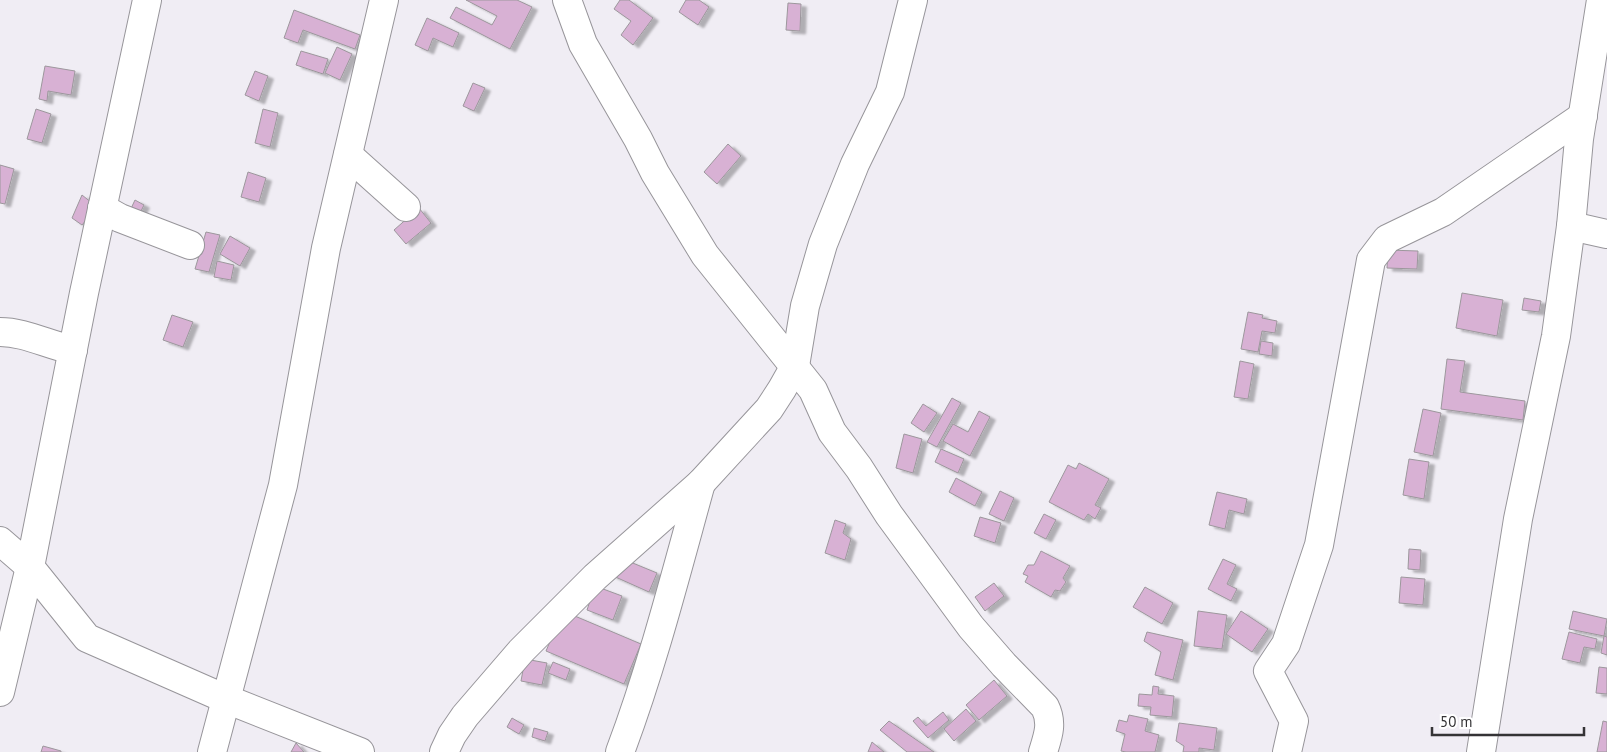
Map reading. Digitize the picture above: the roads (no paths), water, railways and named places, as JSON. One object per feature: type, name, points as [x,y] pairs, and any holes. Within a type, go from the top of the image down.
[{"type":"street","points":[[0,692],[30,566],[72,350],[147,0]]},
{"type":"street","points":[[212,752],[283,485],[326,248],[384,0]]},
{"type":"street","points":[[567,0],[583,44],[638,139],[655,173],[704,255],[813,390],[832,432],[971,627],[1004,665],[1045,707],[1050,726],[1049,747]]},
{"type":"street","points":[[444,752],[452,734],[464,716],[521,651],[595,577],[701,483],[769,409],[795,366],[805,306],[823,244],[855,164],[890,92],[913,0]]},
{"type":"street","points":[[1481,752],[1518,519],[1556,336],[1583,116],[1601,0]]},
{"type":"street","points":[[1287,752],[1294,722],[1268,671],[1286,644],[1319,545],[1371,260],[1387,239],[1443,212],[1583,116]]},
{"type":"street","points":[[348,155],[406,207]]},
{"type":"street","points":[[102,208],[120,218],[190,245]]},
{"type":"street","points":[[1571,226],[1607,234]]},
{"type":"street","points":[[0,332],[10,332],[72,350]]},
{"type":"street","points":[[620,752],[631,723],[660,628],[701,483]]},
{"type":"street","points":[[0,541],[30,566],[87,638],[226,699],[360,752]]}]
